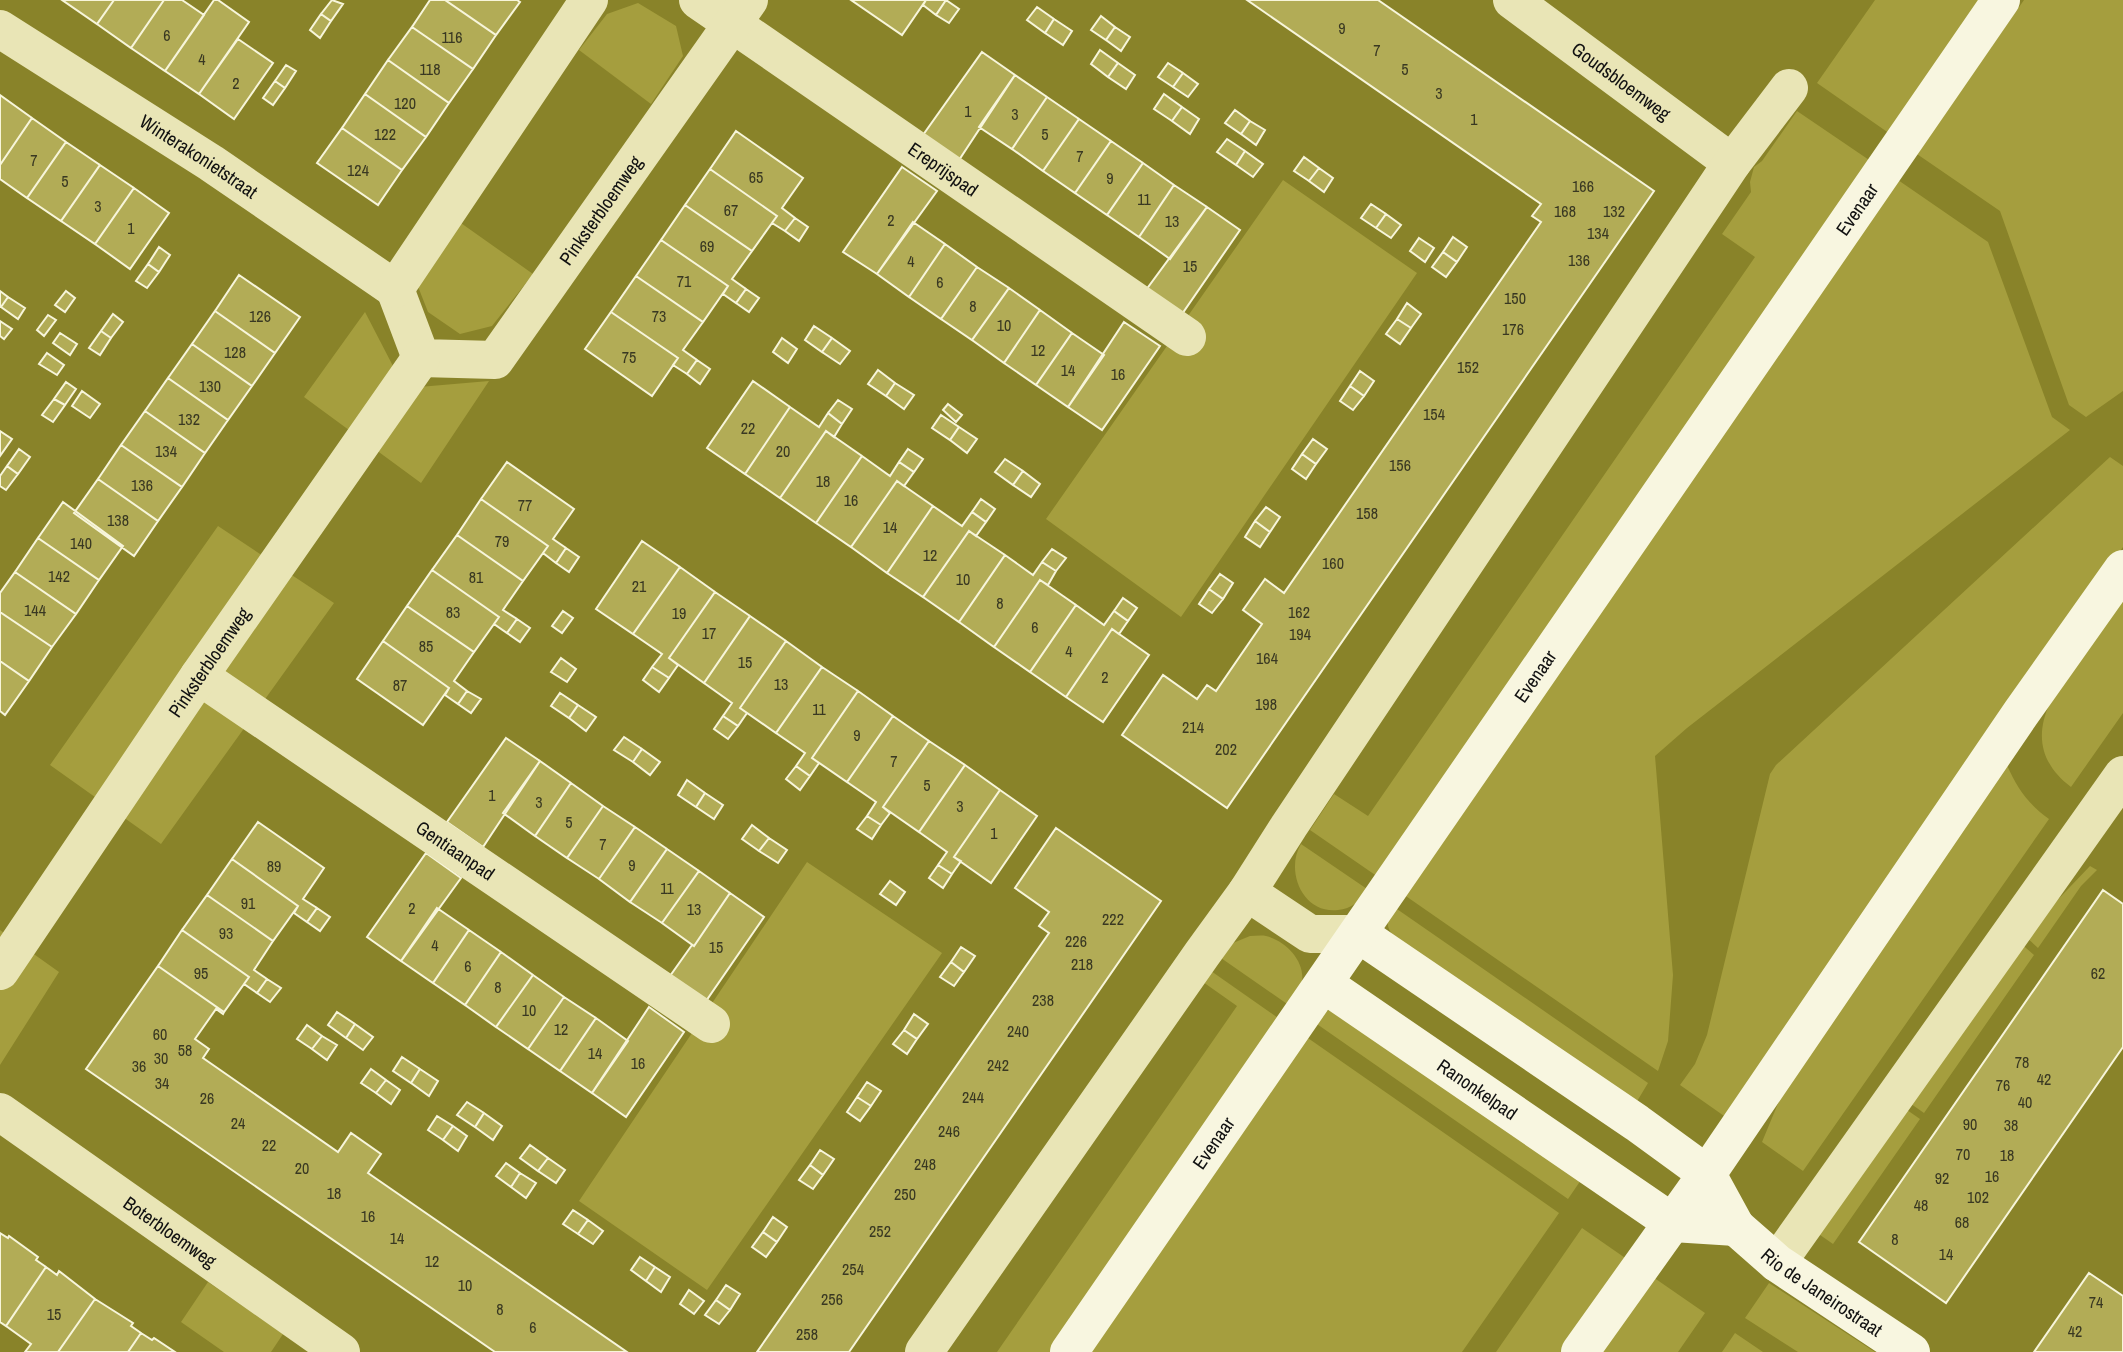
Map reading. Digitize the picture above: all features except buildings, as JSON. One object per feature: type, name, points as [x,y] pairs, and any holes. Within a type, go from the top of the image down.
[{"type":"main road","name":"Evenaar","points":[[1069,1352],[2001,0]]},
{"type":"main road","points":[[1580,1352],[1707,1174],[2013,724],[2123,569]]},
{"type":"main road","points":[[1359,934],[1637,1123],[1707,1174]]},
{"type":"main road","name":"Ranonkelpad","points":[[1324,984],[1673,1223]]},
{"type":"main road","name":"Rio de Janeirostraat","points":[[1707,1174],[1736,1227],[1777,1263],[1912,1352]]},
{"type":"main road","points":[[1673,1223],[1736,1227]]},
{"type":"street","points":[[421,358],[395,289],[589,0]]},
{"type":"street","name":"Ereprijspad","points":[[698,0],[740,13],[1187,337]]},
{"type":"street","name":"Goudsbloemweg","points":[[1512,0],[1732,163]]},
{"type":"street","name":"Pinksterbloemweg","points":[[0,971],[199,676],[421,358],[495,360],[740,13]]},
{"type":"street","name":"Winterakonietstraat","points":[[0,29],[211,163],[395,289]]},
{"type":"street","points":[[924,1352],[1247,892],[1732,163],[1790,88]]},
{"type":"street","name":"Gentiaanpad","points":[[199,676],[711,1024]]},
{"type":"street","points":[[1777,1263],[2123,775]]},
{"type":"street","points":[[1247,892],[1310,934],[1359,934]]},
{"type":"street","points":[[1310,934],[1324,984]]},
{"type":"street","name":"Boterbloemweg","points":[[0,1112],[337,1351]]},
{"type":"shaded area","points":[[1875,0],[1985,0],[1893,136],[1817,83]]},
{"type":"shaded area","points":[[2024,0],[2123,0],[2123,391],[2086,417],[2069,405],[2000,211],[1914,152],[1948,109]]},
{"type":"shaded area","points":[[638,3],[676,26],[683,56],[651,104],[579,50],[607,14]]},
{"type":"shaded area","points":[[1797,111],[1875,164],[1381,879],[1310,830],[1334,794],[1368,816],[1755,257],[1722,234],[1751,192],[1750,182],[1754,167],[1762,161]]},
{"type":"shaded area","points":[[1283,180],[1417,273],[1181,617],[1046,519]]},
{"type":"shaded area","points":[[1898,180],[1988,242],[2052,417],[2070,430],[1687,728],[1655,756],[1673,975],[1668,1041],[1658,1071],[1400,892]]},
{"type":"shaded area","points":[[458,221],[533,274],[492,326],[460,334],[428,312],[417,284]]},
{"type":"shaded area","points":[[365,312],[394,368],[419,387],[489,381],[421,483],[304,397]]},
{"type":"shaded area","points":[[2110,457],[2123,466],[2123,547],[1727,1118],[1680,1085],[1695,1064],[1707,1035],[1770,774],[1776,765]]},
{"type":"shaded area","points":[[218,526],[334,603],[161,844],[50,765]]},
{"type":"shaded area","points":[[2123,598],[2123,713],[2071,787],[2047,760],[2042,739],[2045,715],[2050,703]]},
{"type":"shaded area","points":[[2007,765],[2024,795],[2049,819],[1803,1171],[1762,1142],[1787,1082]]},
{"type":"shaded area","points":[[1301,844],[1370,891],[1356,904],[1347,908],[1325,909],[1315,905],[1306,898],[1296,877],[1295,866]]},
{"type":"shaded area","points":[[807,862],[942,953],[707,1290],[579,1201]]},
{"type":"shaded area","points":[[2090,866],[2097,870],[2081,886],[2038,948],[2024,935]]},
{"type":"shaded area","points":[[1394,907],[1648,1083],[1636,1103],[1393,935],[1388,921]]},
{"type":"shaded area","points":[[0,930],[59,972],[0,1065]]},
{"type":"shaded area","points":[[1250,936],[1274,939],[1288,948],[1299,962],[1301,986],[1290,1006],[1221,958],[1233,943]]},
{"type":"shaded area","points":[[2018,941],[2034,955],[1924,1113],[1901,1097]]},
{"type":"shaded area","points":[[1211,971],[1281,1020],[1052,1352],[997,1352],[1237,1006],[1203,982]]},
{"type":"shaded area","points":[[1329,1010],[1581,1180],[1568,1199],[1314,1022],[1322,1012]]},
{"type":"shaded area","points":[[1305,1036],[1559,1213],[1462,1352],[1085,1352]]},
{"type":"shaded area","points":[[1897,1103],[1920,1119],[1833,1244],[1810,1228]]},
{"type":"shaded area","points":[[1582,1228],[1631,1262],[1565,1352],[1496,1352]]},
{"type":"shaded area","points":[[1650,1275],[1705,1313],[1678,1352],[1599,1352]]},
{"type":"shaded area","points":[[208,1282],[283,1334],[271,1352],[224,1352],[181,1322]]},
{"type":"shaded area","points":[[1769,1283],[1875,1352],[1798,1352],[1745,1318]]},
{"type":"shaded area","points":[[1735,1333],[1763,1352],[1722,1352]]}]
